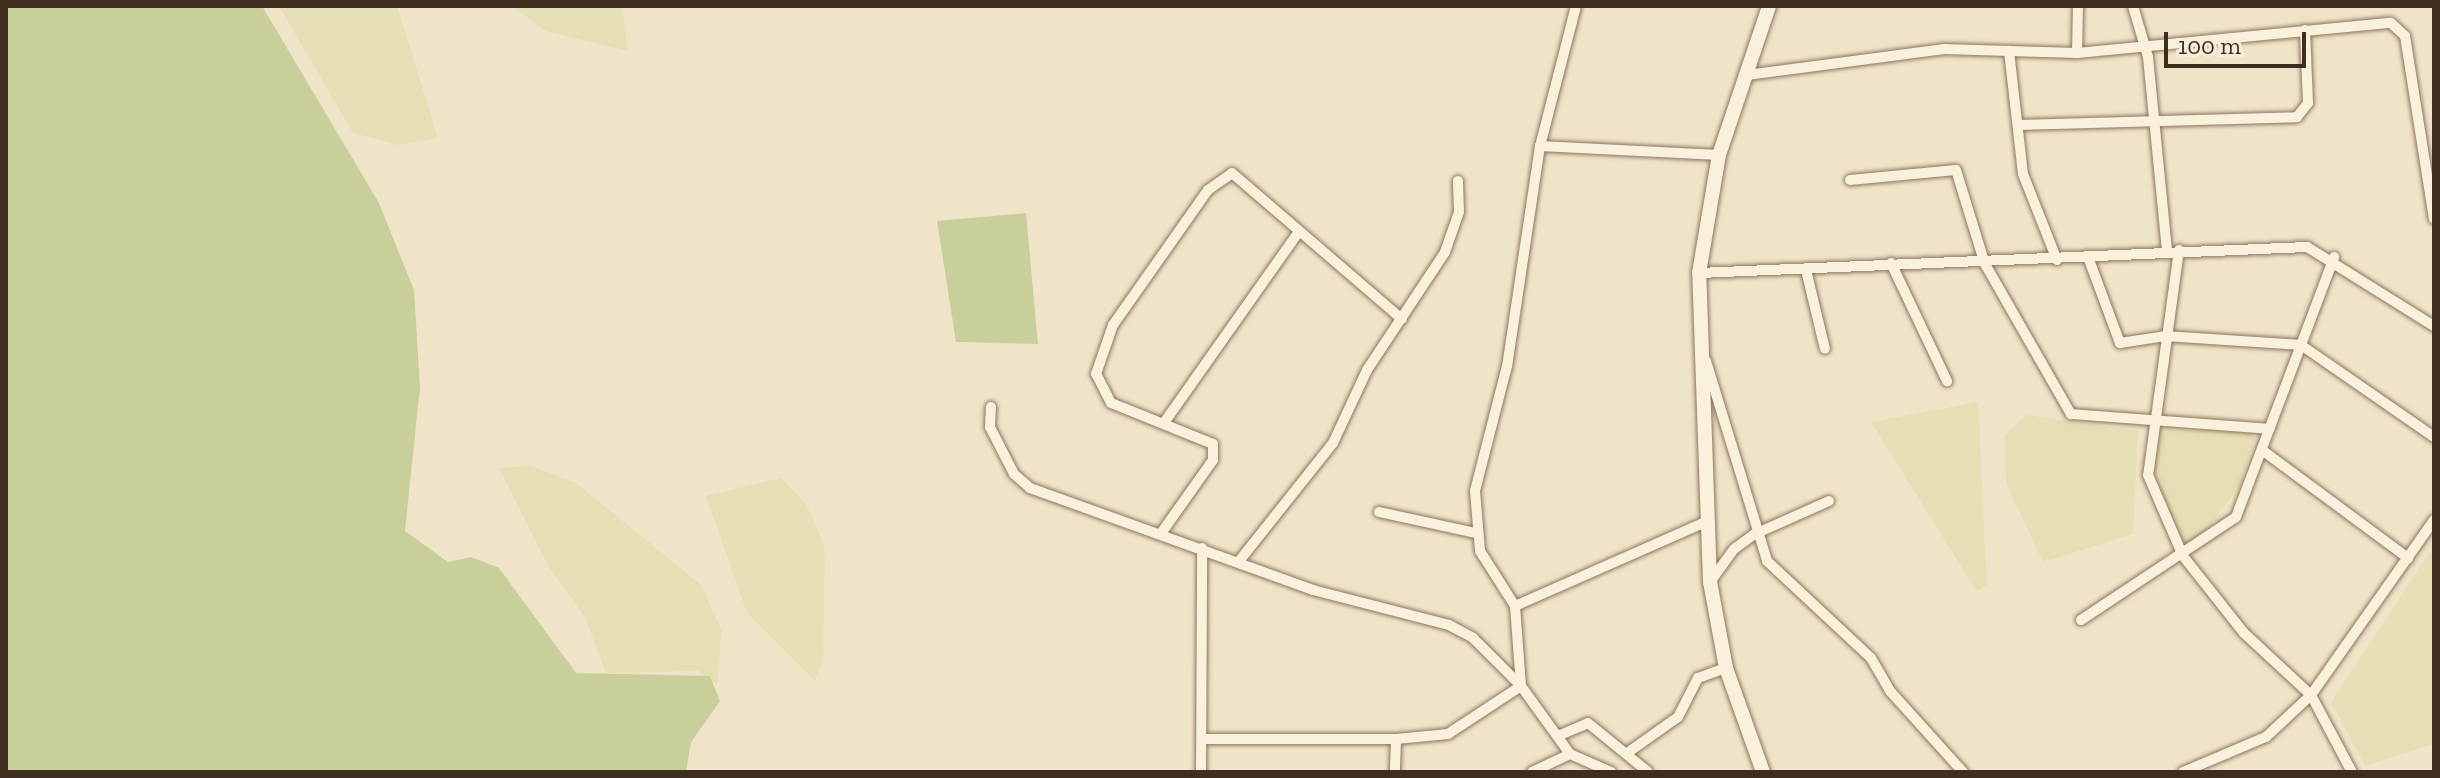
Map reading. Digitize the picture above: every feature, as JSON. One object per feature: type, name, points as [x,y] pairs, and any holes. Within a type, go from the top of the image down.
[{"type":"street","points":[[1521,686],[1515,606],[1492,578],[1475,533],[1475,491],[1507,366],[1540,146],[1576,6]]},
{"type":"street","points":[[1763,772],[1726,668],[1710,582],[1703,523],[1699,273],[1719,155],[1769,6]]},
{"type":"street","points":[[2077,53],[2078,6]]},
{"type":"street","points":[[2133,6],[2145,47],[2167,250]]},
{"type":"street","points":[[1747,75],[1944,49],[2077,53],[2384,21],[2402,31],[2434,219]]},
{"type":"street","points":[[2018,125],[2302,115],[2308,103],[2305,30]]},
{"type":"street","points":[[2009,51],[2023,174],[2057,260]]},
{"type":"street","points":[[1540,146],[1719,155]]},
{"type":"street","points":[[1850,180],[1956,170],[1985,264],[2064,409],[2080,416],[2269,429]]},
{"type":"street","points":[[1162,532],[1215,452],[1208,438],[1107,399],[1097,365],[1113,325],[1208,190],[1232,173],[1298,233],[1402,319]]},
{"type":"street","points":[[1240,560],[1333,443],[1358,385],[1445,252],[1459,212],[1458,181]]},
{"type":"street","points":[[1166,420],[1298,233]]},
{"type":"street","points":[[1699,273],[1806,270],[1891,263],[1985,264],[2167,250],[2307,247],[2334,257],[2434,326]]},
{"type":"street","points":[[2179,250],[2148,475],[2183,556],[2244,633],[2311,695],[2352,772]]},
{"type":"street","points":[[2088,257],[2120,343],[2166,336],[2301,345],[2434,437]]},
{"type":"street","points":[[2081,620],[2183,556],[2236,517],[2334,257]]},
{"type":"street","points":[[1891,263],[1947,381]]},
{"type":"street","points":[[1806,270],[1825,349]]},
{"type":"street","points":[[1700,344],[1744,471],[1755,534],[1767,561],[1871,658],[1891,692],[1963,772]]},
{"type":"street","points":[[991,407],[990,427],[1025,485],[1240,560],[1313,590],[1463,631],[1521,686],[1560,735],[1570,754],[1611,772]]},
{"type":"street","points":[[2262,450],[2408,558]]},
{"type":"street","points":[[1710,582],[1755,534],[1829,501]]},
{"type":"street","points":[[1379,512],[1475,533]]},
{"type":"street","points":[[2183,772],[2266,737],[2311,695],[2434,520]]},
{"type":"street","points":[[1515,606],[1703,523]]},
{"type":"street","points":[[1201,772],[1202,548]]},
{"type":"street","points":[[1630,751],[1678,717],[1698,678],[1726,668]]},
{"type":"street","points":[[1202,739],[1442,737],[1521,686]]},
{"type":"street","points":[[1560,735],[1588,723],[1630,751],[1648,772]]},
{"type":"street","points":[[1395,772],[1396,739]]},
{"type":"street","points":[[1539,771],[1570,754]]},
{"type":"shaded area","points":[[279,6],[397,6],[438,138],[399,145],[353,133]]},
{"type":"shaded area","points":[[622,6],[628,51],[546,31],[513,7]]},
{"type":"shaded area","points":[[1978,402],[1987,584],[1977,592],[1871,422]]},
{"type":"shaded area","points":[[2026,415],[2138,431],[2133,534],[2043,562],[2006,483],[2005,435]]},
{"type":"shaded area","points":[[2159,430],[2248,431],[2255,438],[2240,485],[2205,533],[2185,547],[2152,468]]},
{"type":"shaded area","points":[[531,466],[576,483],[701,585],[722,631],[717,685],[699,671],[606,673],[585,617],[548,566],[499,468]]},
{"type":"shaded area","points":[[781,478],[806,504],[825,547],[823,661],[815,681],[747,613],[706,496]]},
{"type":"shaded area","points":[[2434,546],[2434,744],[2365,766],[2331,702]]},
{"type":"green space","points":[[6,6],[262,6],[379,203],[414,290],[420,387],[405,531],[448,562],[471,557],[499,568],[576,673],[710,676],[720,701],[691,742],[686,772],[6,772]]},
{"type":"green space","points":[[1026,213],[1038,344],[956,342],[937,221]]}]
